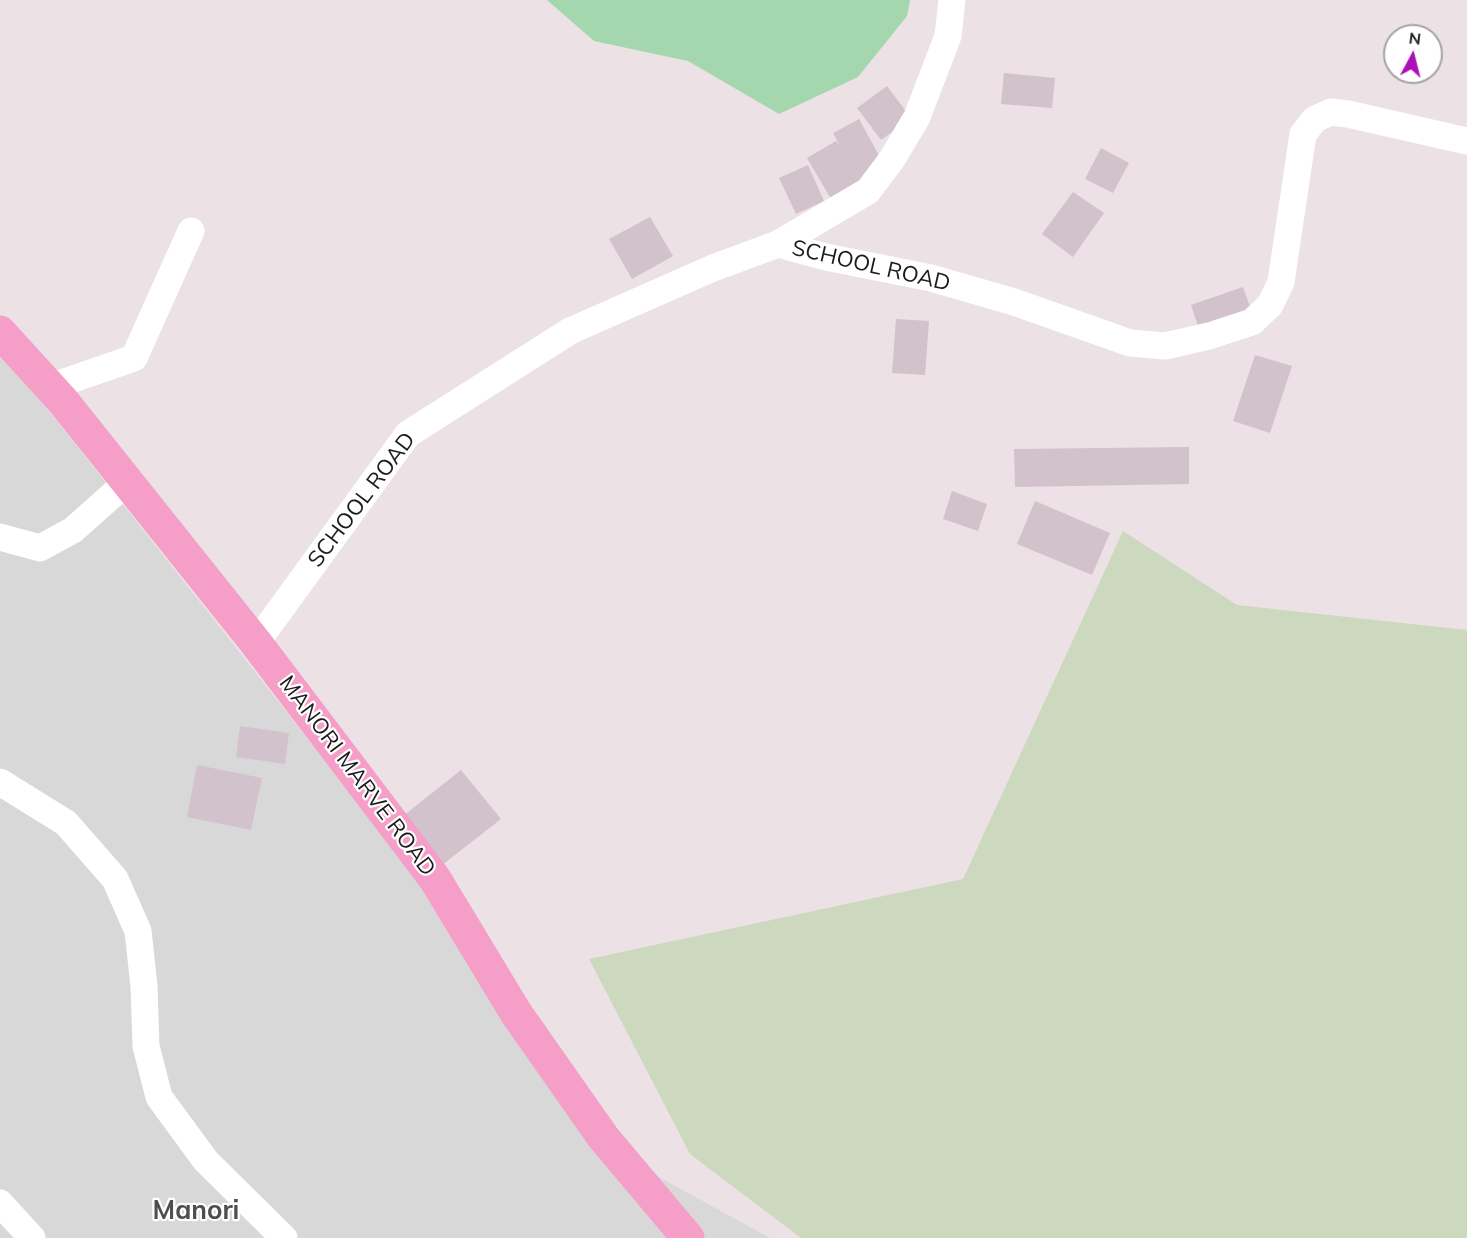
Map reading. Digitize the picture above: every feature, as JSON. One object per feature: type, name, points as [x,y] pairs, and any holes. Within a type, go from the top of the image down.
[{"type":"main road","name":"MANORI MARVE ROAD","points":[[0,332],[50,387],[256,643],[435,879],[516,1013],[603,1137],[688,1238]]},
{"type":"street","points":[[778,243],[868,191],[892,159],[916,117],[948,36],[952,0]]},
{"type":"street","name":"SCHOOL ROAD","points":[[256,643],[408,434],[570,331],[713,268],[778,243],[826,258],[952,284],[1014,302],[1130,343],[1165,345],[1209,336],[1252,322],[1270,305],[1281,282],[1303,134],[1315,119],[1331,112],[1348,114],[1467,141]]},
{"type":"street","points":[[50,387],[134,358],[191,231]]},
{"type":"street","points":[[0,537],[39,548],[73,530],[127,482]]},
{"type":"street","points":[[0,782],[66,823],[115,879],[138,931],[144,986],[146,1046],[159,1096],[206,1161],[285,1238]]},
{"type":"street","points":[[0,1203],[32,1238]]},
{"type":"shaded area","points":[[547,0],[910,0],[907,16],[858,77],[779,114],[688,61],[594,41]]},
{"type":"shaded area","points":[[0,317],[6,356],[648,1171],[770,1238],[0,1238]]},
{"type":"shaded area","points":[[1123,531],[1237,605],[1467,630],[1467,1238],[801,1238],[690,1154],[589,959],[963,879]]},
{"type":"building","points":[[1004,73],[1055,78],[1052,108],[1001,104]]},
{"type":"building","points":[[887,86],[911,118],[881,140],[857,108]]},
{"type":"building","points":[[859,119],[886,168],[831,199],[807,158],[836,141],[840,146],[833,133]]},
{"type":"building","points":[[1101,148],[1129,163],[1113,193],[1085,179]]},
{"type":"building","points":[[808,165],[824,201],[796,214],[779,178]]},
{"type":"building","points":[[1073,192],[1104,213],[1073,257],[1042,234]]},
{"type":"building","points":[[650,217],[673,256],[632,279],[609,239]]},
{"type":"building","points":[[1243,287],[1253,315],[1200,332],[1191,305]]},
{"type":"building","points":[[896,319],[929,321],[925,375],[892,373]]},
{"type":"building","points":[[1255,355],[1292,366],[1270,433],[1233,421]]},
{"type":"building","points":[[1189,447],[1189,484],[1015,487],[1014,449]]},
{"type":"building","points":[[952,491],[987,504],[978,531],[943,519]]},
{"type":"building","points":[[1035,501],[1110,533],[1092,575],[1017,544]]},
{"type":"building","points":[[240,726],[289,733],[285,764],[236,757]]},
{"type":"building","points":[[197,765],[262,778],[251,830],[187,817]]},
{"type":"building","points":[[461,770],[501,819],[437,869],[398,820]]},
{"type":"district","name":"Manori","points":[[196,1211]]}]
